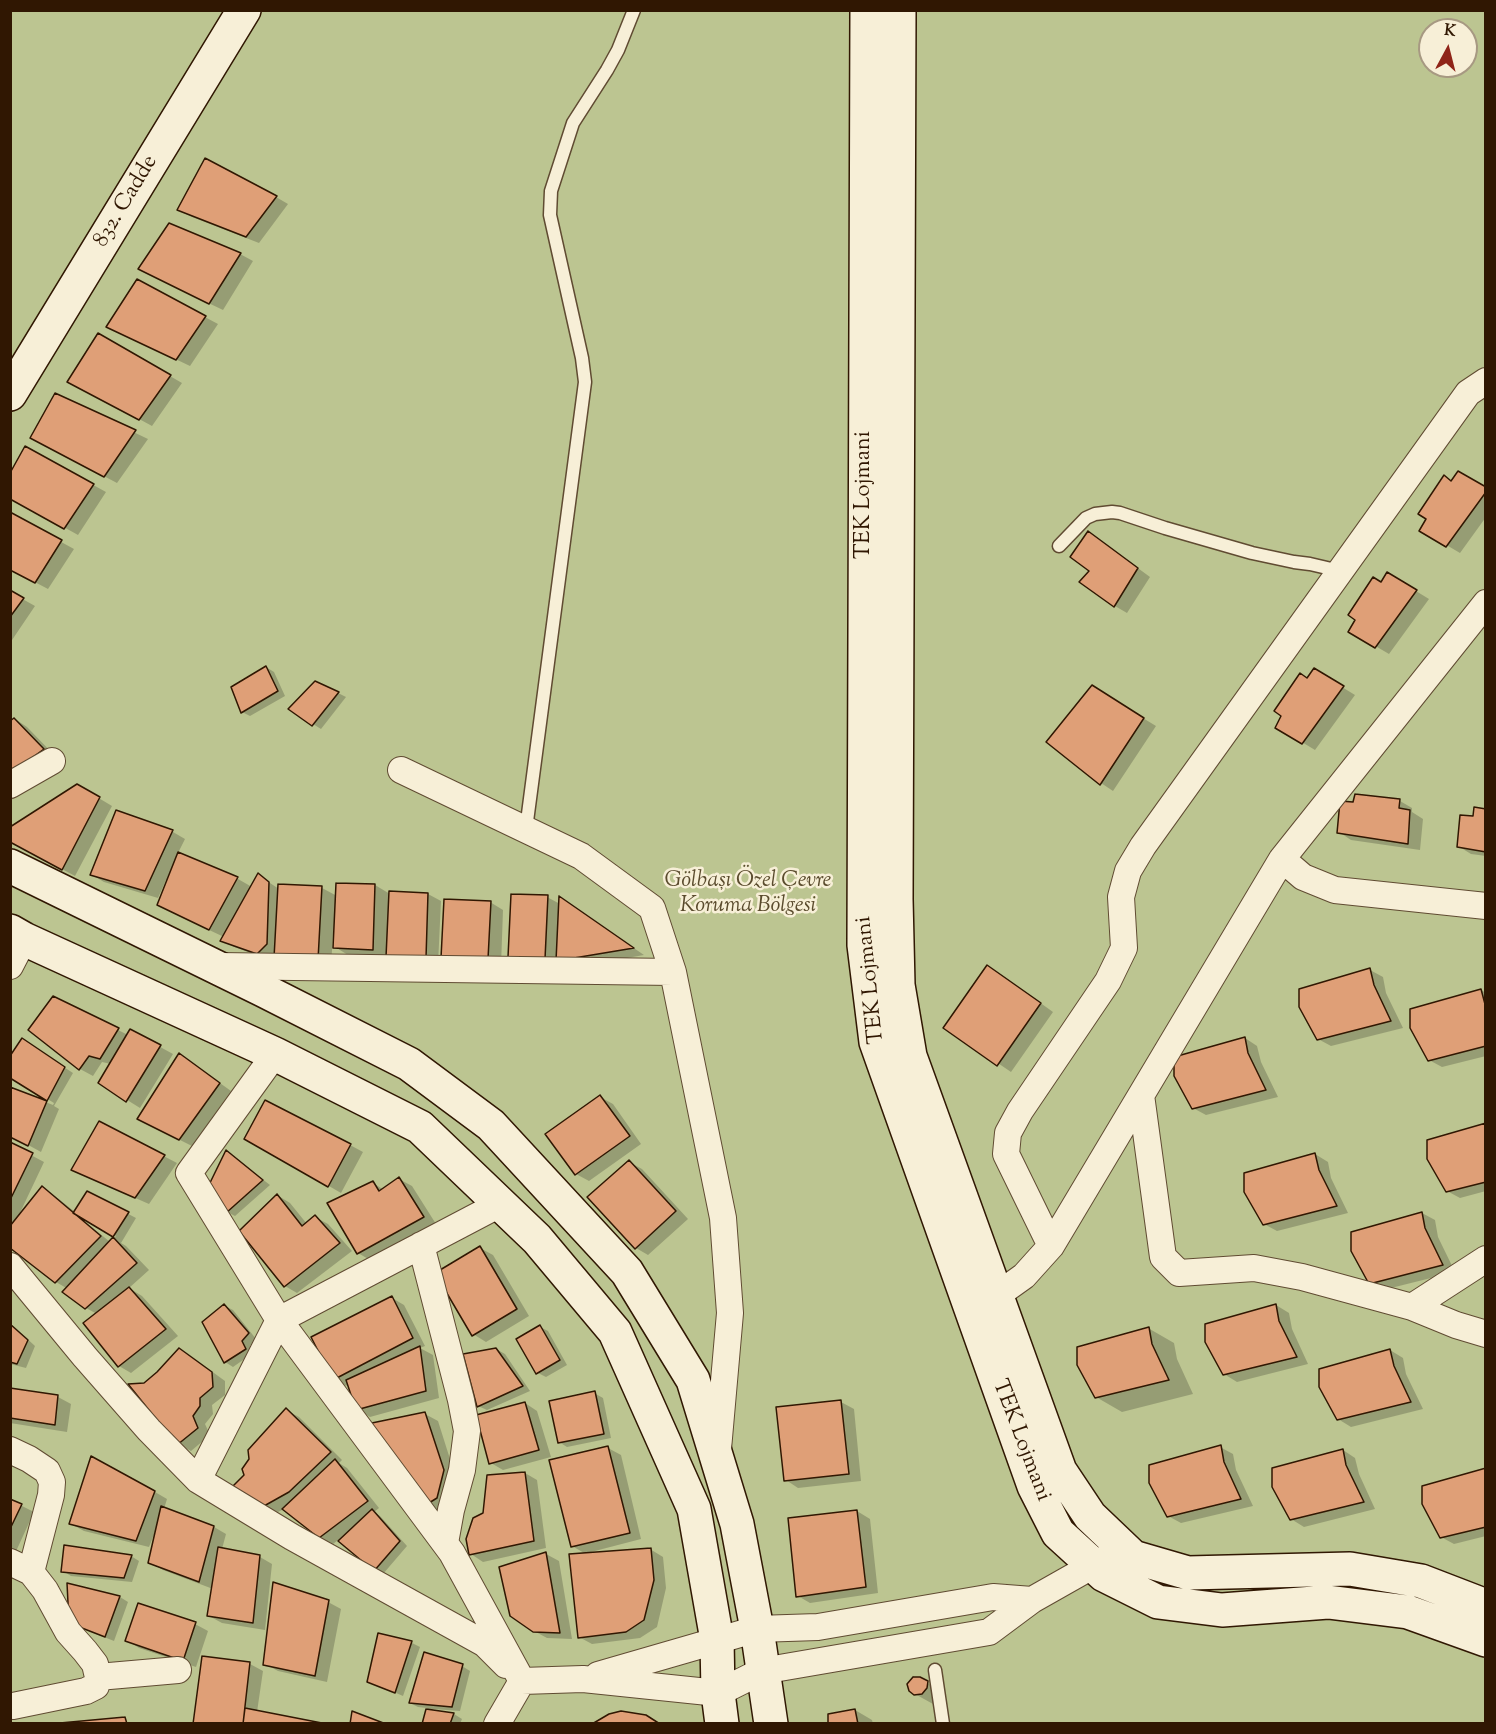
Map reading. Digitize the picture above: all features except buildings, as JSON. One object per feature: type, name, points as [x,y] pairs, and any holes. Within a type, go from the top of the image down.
[{"type":"street","name":"832. Cadde","points":[[10,394],[244,10]]},
{"type":"street","name":"TEK Lojmani","points":[[867,10],[864,945],[876,1042],[984,1304],[1060,1471],[1090,1516],[1123,1548],[1133,1557],[1188,1573],[1350,1569],[1421,1581],[1485,1606]]},
{"type":"street","name":"TEK Lojmani","points":[[899,10],[896,851],[898,985],[910,1056],[984,1304],[1034,1486],[1058,1533],[1104,1575],[1158,1602],[1222,1610],[1328,1602],[1408,1612],[1485,1640]]},
{"type":"street","points":[[1051,1246],[1006,1154],[1008,1133],[1020,1111],[1108,981],[1124,948],[1121,897],[1128,871],[1143,846],[1468,393],[1485,381]]},
{"type":"street","points":[[984,1304],[1024,1275],[1051,1246],[1282,860],[1485,603]]},
{"type":"street","points":[[10,785],[52,761]]},
{"type":"street","points":[[401,770],[581,856],[652,909],[673,972],[723,1218],[730,1313],[717,1458]]},
{"type":"street","points":[[1282,860],[1304,877],[1335,890],[1485,906]]},
{"type":"street","points":[[10,866],[409,1064],[491,1125],[627,1272],[693,1380],[737,1524],[757,1629],[771,1724]]},
{"type":"street","points":[[15,945],[275,1054],[420,1127],[537,1239],[615,1332],[694,1509],[717,1640],[720,1708]]},
{"type":"street","points":[[214,966],[673,972]]},
{"type":"street","points":[[275,1054],[189,1173],[279,1320],[452,1553],[522,1682]]},
{"type":"street","points":[[1141,1095],[1163,1257],[1179,1273],[1254,1268],[1302,1277],[1412,1307],[1485,1334]]},
{"type":"street","points":[[198,1480],[279,1320],[500,1204]]},
{"type":"street","points":[[421,1245],[467,1431],[462,1470],[445,1543]]},
{"type":"street","points":[[1412,1307],[1485,1259]]},
{"type":"street","points":[[10,1266],[148,1430],[198,1480],[292,1537],[485,1644],[522,1682],[583,1679],[757,1629],[818,1627],[993,1597],[1032,1600]]},
{"type":"street","points":[[10,1450],[47,1471],[52,1482],[51,1495],[21,1567],[45,1590],[68,1632],[95,1665],[98,1677],[96,1686],[86,1691],[13,1711]]},
{"type":"street","points":[[720,1708],[762,1671],[988,1632],[1032,1600],[1123,1548]]},
{"type":"street","points":[[98,1677],[178,1670]]},
{"type":"street","points":[[583,1679],[720,1708]]},
{"type":"street","points":[[497,1724],[522,1682]]},
{"type":"lane","points":[[526,829],[585,382],[582,358],[550,215],[551,191],[573,123],[618,50],[634,10]]},
{"type":"lane","points":[[1059,546],[1086,518],[1112,512],[1252,553],[1340,571]]},
{"type":"lane","points":[[934,1670],[943,1724]]},
{"type":"green space","name":"Gölbaşı Özel Çevre Koruma Bölgesi","points":[[11,11],[1485,11],[1485,1723],[11,1724]]}]
